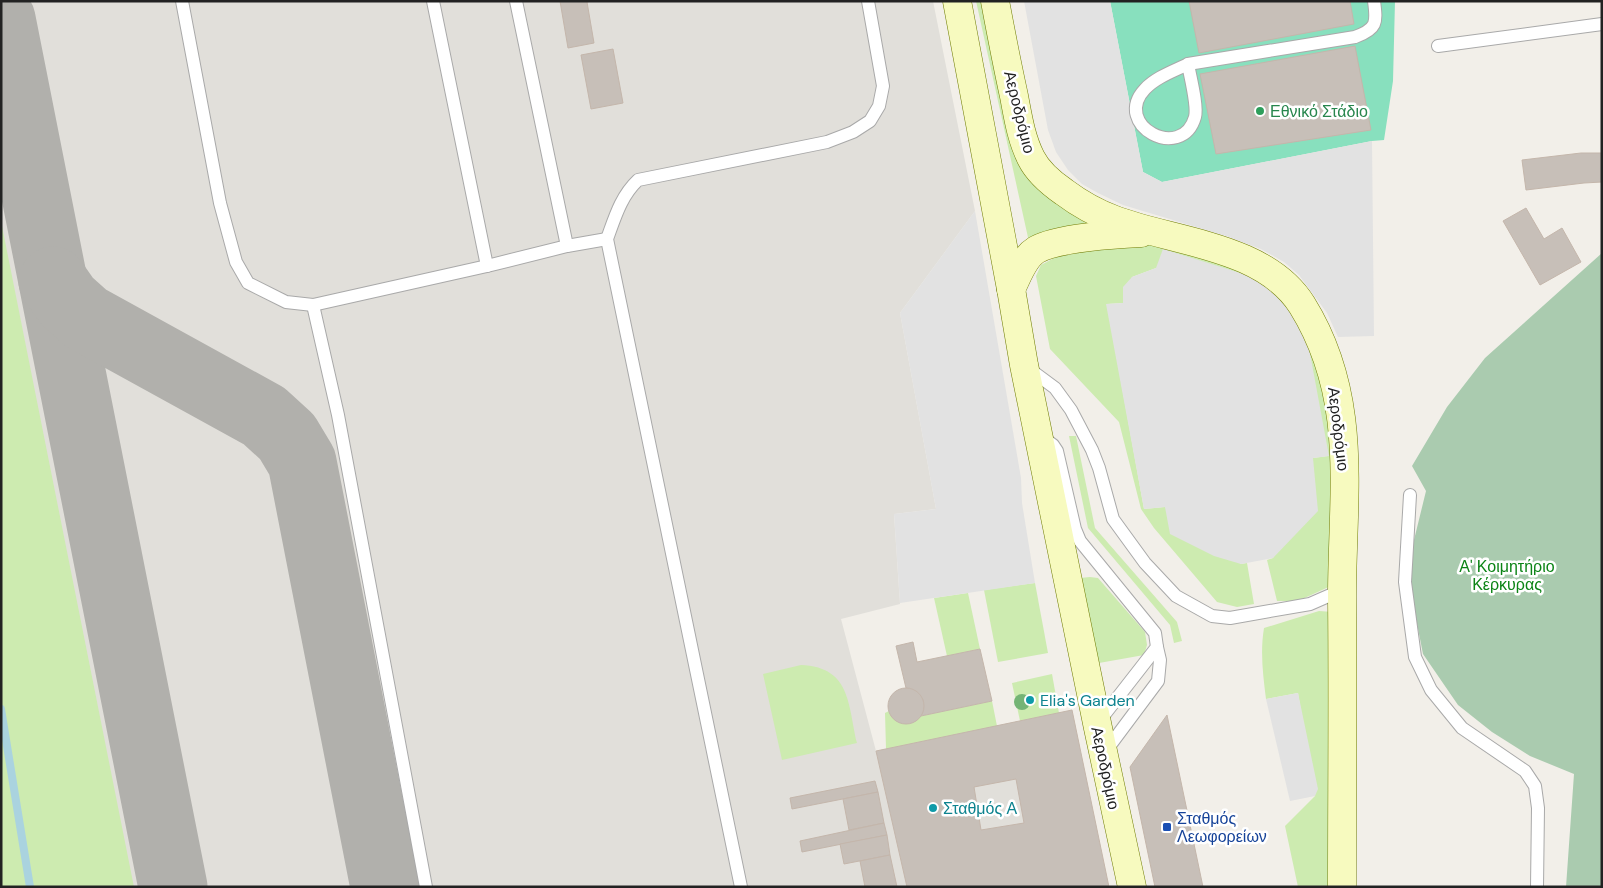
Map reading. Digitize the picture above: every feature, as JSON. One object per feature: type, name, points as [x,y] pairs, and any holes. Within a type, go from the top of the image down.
[{"type":"main road","name":"Αεροδρόμιο","points":[[957,1],[1012,289],[1024,365],[1100,741],[1132,887]]},
{"type":"main road","name":"Αεροδρόμιο","points":[[995,1],[1022,137],[1032,160],[1050,183],[1081,205],[1116,220],[1205,245],[1254,263],[1280,280],[1300,302],[1321,340],[1337,392],[1342,424],[1346,482],[1342,590],[1342,887]]},
{"type":"main road","points":[[1012,289],[1024,262],[1036,250],[1055,244],[1096,237],[1155,232]]},
{"type":"lane","points":[[182,1],[220,203],[236,262],[248,283],[286,302],[314,305],[567,246],[607,239]]},
{"type":"lane","points":[[433,1],[487,266]]},
{"type":"lane","points":[[516,1],[567,246]]},
{"type":"lane","points":[[741,887],[607,239],[616,213],[628,190],[638,180],[827,142],[853,132],[870,121],[879,106],[882,86],[868,1]]},
{"type":"lane","points":[[1188,64],[1196,106],[1195,116],[1191,125],[1184,133],[1175,137],[1165,138],[1147,132],[1137,115],[1137,106],[1139,97],[1144,89],[1152,83],[1188,64],[1355,37],[1372,29],[1376,20],[1374,1]]},
{"type":"lane","points":[[1438,46],[1602,24]]},
{"type":"lane","points":[[314,305],[338,415],[426,887]]},
{"type":"lane","points":[[1024,365],[1055,388],[1071,410],[1092,450],[1099,468],[1113,519],[1145,563],[1176,596],[1212,616],[1230,618],[1310,604],[1342,590]]},
{"type":"lane","points":[[1038,434],[1053,444],[1057,451],[1075,529],[1080,541],[1155,633],[1160,660],[1158,681],[1100,741]]},
{"type":"lane","points":[[1410,495],[1405,582],[1415,657],[1430,690],[1462,728],[1526,771],[1535,786],[1538,808],[1537,887]]},
{"type":"lane","points":[[1100,741],[1104,715],[1157,647]]},
{"type":"shaded area","points":[[1,1],[933,1],[975,211],[900,313],[936,509],[894,514],[900,604],[841,619],[876,751],[1072,710],[1109,887],[1,887]]},
{"type":"shaded area","points":[[1024,1],[1110,1],[1143,172],[1162,182],[1372,141],[1374,336],[1338,337],[1327,313],[1299,275],[1284,262],[1261,249],[1226,236],[1123,205],[1082,184],[1068,170],[1056,152],[1048,130]]},
{"type":"shaded area","points":[[975,211],[1021,478],[1022,503],[1035,583],[900,603],[894,514],[936,509],[900,313]]},
{"type":"shaded area","points":[[1163,249],[1250,276],[1275,292],[1298,316],[1309,348],[1329,456],[1313,458],[1318,511],[1273,558],[1241,564],[1214,556],[1170,534],[1165,507],[1144,509],[1106,304],[1123,303],[1123,287],[1132,277],[1156,268]]},
{"type":"shaded area","points":[[1298,693],[1318,789],[1315,796],[1290,801],[1266,699]]},
{"type":"green space","points":[[976,1],[986,1],[1025,159],[1108,226],[1029,242]]},
{"type":"green space","name":"Εθνικό Στάδιο","points":[[1110,1],[1395,1],[1393,81],[1384,140],[1162,182],[1143,172]]},
{"type":"green space","points":[[1,221],[134,887],[1,887]]},
{"type":"green space","points":[[1149,240],[1250,269],[1317,353],[1335,456],[1333,585],[1298,601],[1277,601],[1267,560],[1273,558],[1313,458],[1328,456],[1156,268],[1132,277],[1123,303],[1107,304],[1144,509],[1165,507],[1241,564],[1247,563],[1254,604],[1237,607],[1217,602],[1154,528],[1141,509],[1119,422],[1050,349],[1036,276],[1041,265],[1056,257]]},
{"type":"green space","name":"Α' Κοιμητήριο Κέρκυρας","points":[[1602,253],[1602,887],[1566,887],[1574,774],[1530,756],[1492,732],[1458,705],[1423,654],[1410,588],[1414,540],[1426,491],[1412,466],[1447,407],[1485,358]]},
{"type":"green space","points":[[1069,436],[1076,436],[1095,528],[1177,622],[1182,641],[1174,643],[1170,625],[1088,528]]},
{"type":"green space","points":[[1080,578],[1098,578],[1145,632],[1147,645],[1144,655],[1099,663]]},
{"type":"green space","points":[[1035,583],[1048,653],[998,662],[984,590]]},
{"type":"green space","points":[[968,593],[980,649],[947,656],[934,598]]},
{"type":"green space","points":[[1319,611],[1333,612],[1328,887],[1298,887],[1285,826],[1315,796],[1298,693],[1266,699],[1262,646],[1264,628]]},
{"type":"green space","points":[[801,665],[817,667],[830,673],[838,681],[849,702],[857,743],[782,760],[763,674]]},
{"type":"green space","name":"Elia's Garden","points":[[1052,674],[1059,713],[1020,721],[1012,683]]},
{"type":"green space","points":[[992,701],[997,726],[886,749],[885,713],[889,711],[899,722],[908,723],[917,720],[921,716]]},
{"type":"building","points":[[560,1],[591,1],[587,2],[594,43],[568,48]]},
{"type":"building","points":[[1189,1],[1350,1],[1354,24],[1199,53]]},
{"type":"building","points":[[1355,46],[1371,130],[1216,154],[1200,74]]},
{"type":"building","points":[[613,49],[623,103],[591,109],[581,55]]},
{"type":"building","points":[[1581,153],[1602,153],[1602,182],[1526,190],[1522,160]]},
{"type":"building","points":[[1526,208],[1544,239],[1562,228],[1581,262],[1540,285],[1503,221]]},
{"type":"building","points":[[913,642],[917,662],[980,649],[992,701],[921,716],[923,700],[916,692],[906,688],[896,646]]},
{"type":"building","points":[[906,688],[918,694],[924,706],[918,718],[906,724],[894,718],[888,706],[894,694]]},
{"type":"building","name":"Σταθμός Α","points":[[1072,710],[1109,887],[907,887],[876,751]],"holes":[[[1016,779],[1024,823],[981,830],[974,787]]]},
{"type":"building","name":"Σταθμός Λεωφορείων","points":[[1167,715],[1203,887],[1155,887],[1130,767]]},
{"type":"building","points":[[875,781],[878,792],[792,809],[790,798]]},
{"type":"building","points":[[878,792],[884,823],[849,830],[843,799]]},
{"type":"building","points":[[884,823],[887,835],[802,852],[800,841]]},
{"type":"building","points":[[887,835],[890,855],[844,864],[840,844]]},
{"type":"building","points":[[890,855],[897,887],[865,887],[860,861]]},
{"type":"waterway","points":[[1,709],[30,887]]},
{"type":"taxiway","points":[[1,19],[173,887]]},
{"type":"taxiway","points":[[53,281],[67,301],[86,318],[264,416],[287,437],[302,462],[385,887]]},
{"type":"place","name":"Εθνικό Στάδιο","points":[[1260,111]]},
{"type":"place","name":"Elia's Garden","points":[[1030,700]]},
{"type":"place","name":"Σταθμός Α","points":[[933,808]]},
{"type":"place","name":"Σταθμός Λεωφορείων","points":[[1167,827]]}]
